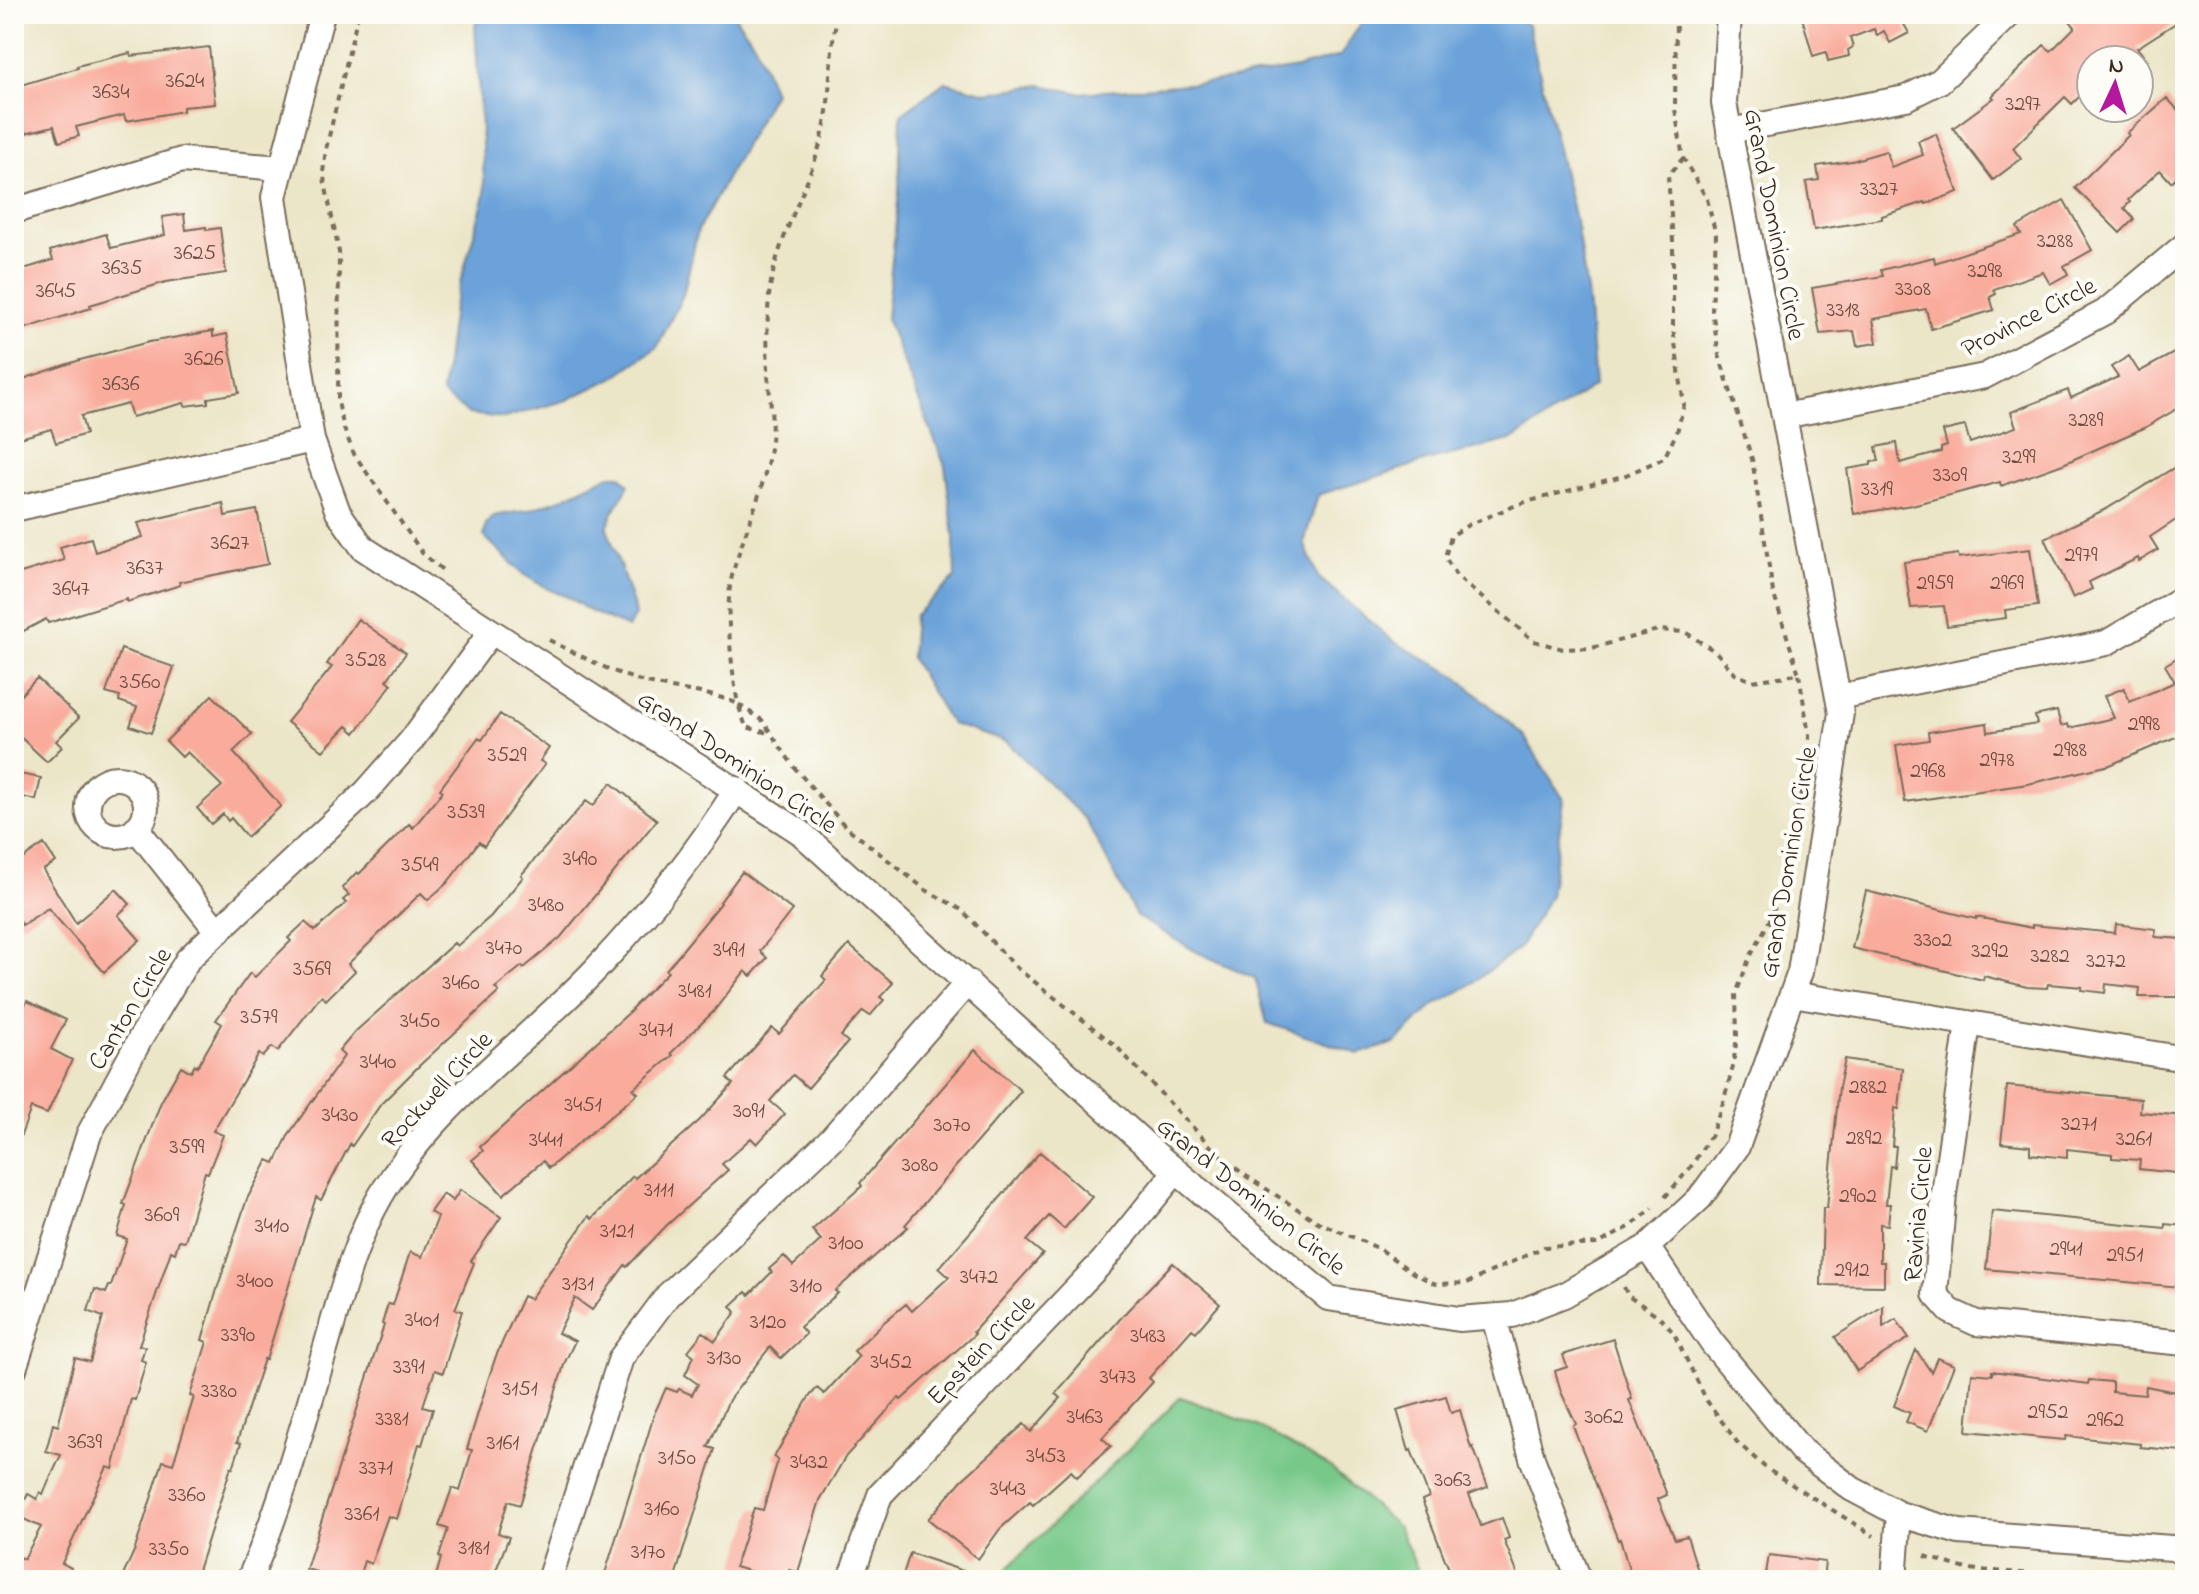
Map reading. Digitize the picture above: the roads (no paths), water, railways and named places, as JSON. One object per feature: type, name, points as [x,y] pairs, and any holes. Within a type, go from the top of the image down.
[{"type":"street","name":"Grand Dominion Circle","points":[[322,14],[274,197],[312,440],[338,512],[363,548],[800,832],[1176,1171],[1328,1298],[1459,1319],[1512,1315],[1564,1295],[1647,1247],[1700,1198],[1737,1147],[1800,972],[1841,713],[1724,103],[1729,14]]},
{"type":"street","points":[[1729,131],[1906,98],[1940,81],[2010,14]]},
{"type":"street","points":[[14,211],[182,160],[281,168]]},
{"type":"street","name":"Province Circle","points":[[1784,416],[1985,376],[2105,312],[2185,245]]},
{"type":"street","points":[[14,509],[312,440]]},
{"type":"street","points":[[1838,697],[2106,643],[2185,597]]},
{"type":"street","name":"Canton Circle","points":[[14,1369],[89,1134],[188,959],[366,792],[411,741],[491,632]]},
{"type":"street","name":"Rockwell Circle","points":[[249,1580],[307,1411],[348,1271],[379,1199],[417,1143],[595,970],[652,907],[701,845],[737,789]]},
{"type":"street","points":[[136,828],[218,932]]},
{"type":"street","points":[[549,1580],[621,1358],[668,1295],[832,1138],[968,982]]},
{"type":"street","points":[[1792,994],[2185,1059]]},
{"type":"street","name":"Ravinia Circle","points":[[1968,1023],[1944,1194],[1935,1294],[1950,1311],[1976,1323],[2185,1343]]},
{"type":"street","name":"Epstein Circle","points":[[850,1580],[880,1495],[1103,1261],[1176,1171]]},
{"type":"street","points":[[1647,1247],[1712,1343],[1802,1451],[1852,1489],[1899,1514],[1959,1532],[2185,1549]]},
{"type":"street","points":[[1494,1317],[1532,1458],[1579,1580]]},
{"type":"street","points":[[1894,1580],[1899,1514]]},
{"type":"water","points":[[479,14],[733,14],[755,44],[774,92],[698,230],[683,295],[657,347],[613,378],[567,400],[504,418],[469,414],[442,394],[453,308],[485,195],[475,26]]},
{"type":"water","points":[[1367,14],[1510,14],[1528,25],[1577,228],[1588,298],[1595,385],[1514,439],[1430,460],[1318,495],[1304,543],[1318,577],[1394,642],[1455,675],[1524,736],[1564,800],[1550,896],[1519,948],[1470,985],[1432,1007],[1395,1043],[1359,1054],[1267,1023],[1255,978],[1197,952],[1136,916],[1086,820],[1007,742],[951,724],[911,658],[914,616],[955,578],[954,536],[945,466],[886,318],[899,192],[901,114],[945,82],[987,93],[1040,85],[1080,93],[1213,82],[1297,68],[1340,56]]},
{"type":"water","points":[[610,475],[620,475],[629,485],[607,528],[633,604],[635,615],[628,628],[523,574],[484,536],[486,524],[494,516],[529,510],[561,499]]}]
